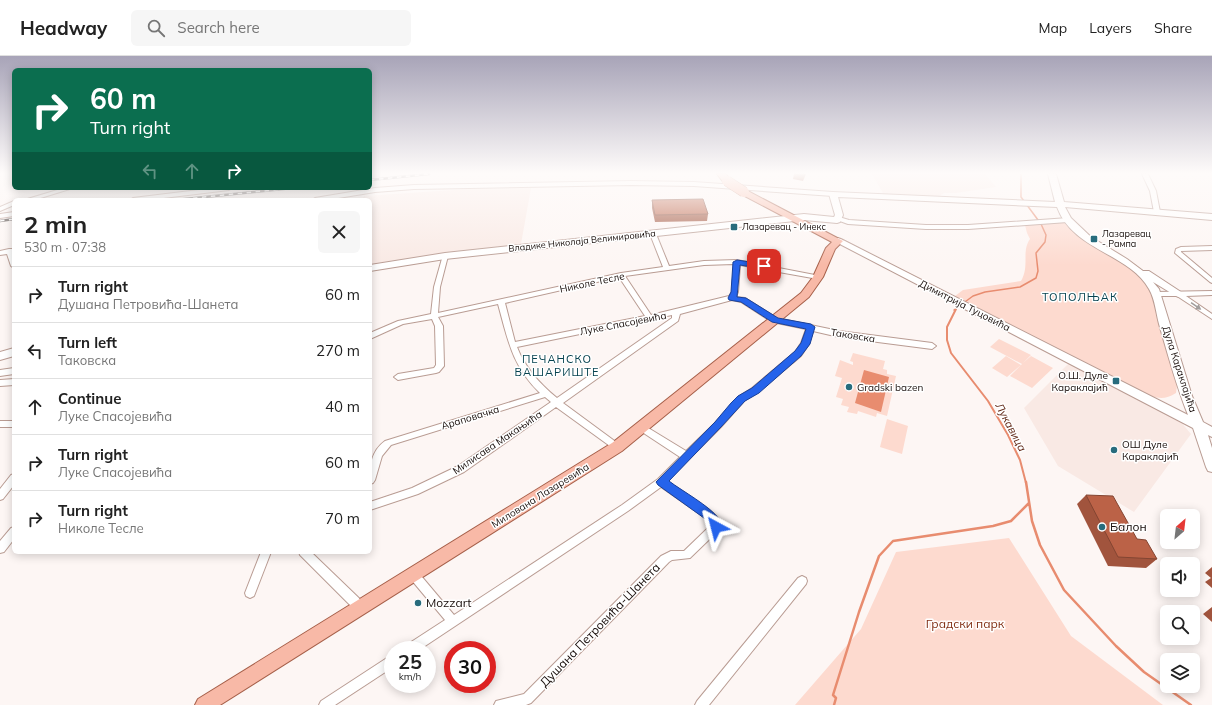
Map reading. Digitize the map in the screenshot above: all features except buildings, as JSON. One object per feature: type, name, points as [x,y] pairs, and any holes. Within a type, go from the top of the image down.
[{"type":"main road","name":"Димитрија Туцовића","points":[[768,204],[838,241]]},
{"type":"main road","name":"Милована Лазаревића","points":[[204,705],[360,606],[617,447],[806,295],[818,277],[832,248],[838,241]]},
{"type":"street","points":[[836,204],[839,216],[838,219],[848,222],[926,227],[968,227],[1047,220],[1068,220]]},
{"type":"street","points":[[1035,204],[1051,204]]},
{"type":"street","points":[[1061,204],[1068,220],[1084,236],[1179,294],[1212,318]]},
{"type":"street","points":[[1071,204],[1090,208],[1212,217]]},
{"type":"street","points":[[1156,204],[1157,212]]},
{"type":"street","points":[[0,209],[12,205]]},
{"type":"street","points":[[0,216],[12,214]]},
{"type":"street","name":"Владике Николаја Велимировића","points":[[372,268],[445,256],[794,218],[838,219]]},
{"type":"street","points":[[817,230],[816,224],[822,219]]},
{"type":"street","points":[[653,234],[667,269]]},
{"type":"street","name":"Димитрија Туцовића","points":[[838,241],[1212,432]]},
{"type":"street","points":[[1212,248],[1181,249],[1178,250],[1178,253],[1212,281]]},
{"type":"street","points":[[0,253],[12,251]]},
{"type":"street","points":[[398,377],[436,370],[440,366],[439,326],[434,316],[437,288],[445,256]]},
{"type":"street","points":[[737,262],[735,292],[732,298],[744,300],[775,320]]},
{"type":"street","name":"Николе Тесле","points":[[372,335],[398,323],[422,317],[434,316],[621,276],[704,263],[737,262],[818,277]]},
{"type":"street","name":"Дула Караклајића","points":[[1135,268],[1150,283],[1156,294],[1186,396],[1198,424],[1212,467]]},
{"type":"street","points":[[621,276],[649,317]]},
{"type":"street","points":[[1156,294],[1212,293]]},
{"type":"street","name":"Луке Спасојевића","points":[[512,345],[649,317],[667,314],[676,315],[732,298]]},
{"type":"street","points":[[501,301],[512,345],[522,366],[546,394],[617,447]]},
{"type":"street","name":"Милисава Макањића","points":[[372,505],[415,490],[461,469],[627,354],[676,315]]},
{"type":"street","name":"Таковска","points":[[775,320],[839,334],[932,346]]},
{"type":"street","points":[[422,641],[634,502],[661,482],[718,425],[741,399],[755,390],[798,354],[805,344],[811,327]]},
{"type":"street","points":[[0,356],[12,353]]},
{"type":"street","points":[[0,372],[12,371]]},
{"type":"street","points":[[0,383],[12,382]]},
{"type":"street","name":"Араповачка","points":[[372,474],[378,454],[383,446],[393,440],[546,394]]},
{"type":"street","points":[[1153,402],[1176,405],[1182,402],[1186,396]]},
{"type":"street","points":[[0,424],[12,424]]},
{"type":"street","points":[[642,428],[686,456]]},
{"type":"street","points":[[0,496],[12,481]]},
{"type":"street","name":"Душана Петровића-Шанета","points":[[500,705],[527,699],[665,558],[686,555],[716,527],[716,522],[708,514],[661,482]]},
{"type":"street","points":[[0,549],[12,534]]},
{"type":"street","points":[[250,593],[265,554]]},
{"type":"street","points":[[306,554],[360,606]]},
{"type":"street","points":[[413,574],[452,621]]},
{"type":"street","points":[[701,705],[802,581]]},
{"type":"street","points":[[325,705],[384,666]]},
{"type":"shaded area","points":[[372,204],[528,204],[521,244],[372,264]]},
{"type":"shaded area","name":"ОШ Дуле Караклајић","points":[[1069,363],[1180,421],[1191,434],[1134,512],[1058,466],[1024,408]]},
{"type":"shaded area","points":[[864,370],[889,377],[881,412],[855,403]]},
{"type":"green space","points":[[1066,223],[1126,264],[1139,275],[1151,289],[1177,386],[1176,393],[1172,396],[1159,398],[1142,393],[955,296],[963,290],[1021,281],[1025,270],[1027,244],[1030,239],[1025,225]]},
{"type":"green space","points":[[999,339],[1031,355],[1023,363],[1031,356],[1053,368],[1032,388],[1010,376],[1022,364],[990,347]]},
{"type":"green space","name":"Gradski bazen","points":[[853,353],[885,361],[883,369],[887,370],[887,374],[896,376],[887,416],[877,413],[876,417],[858,411],[857,414],[847,412],[849,407],[841,405],[843,399],[836,397],[842,378],[835,376],[840,360],[853,365],[853,362],[850,361]]},
{"type":"green space","points":[[1006,356],[1021,365],[1007,377],[992,368]]},
{"type":"green space","name":"Gradski bazen","points":[[887,419],[908,426],[902,454],[880,447]]},
{"type":"green space","name":"Градски парк","points":[[1009,538],[1071,636],[1163,705],[795,705],[861,629],[896,552]]},
{"type":"waterway","name":"Лукавица","points":[[954,310],[973,296],[985,292],[1020,287],[1036,278],[1038,271],[1036,253],[1045,242],[1046,235],[1041,224],[1026,204]]},
{"type":"waterway","name":"Лукавица","points":[[956,309],[947,327],[947,340],[951,353],[988,401],[1008,435],[1020,460],[1026,483]]},
{"type":"waterway","name":"Лукавица","points":[[1026,482],[1032,521],[1040,545],[1064,590],[1116,646],[1144,672],[1191,705]]},
{"type":"waterway","points":[[834,705],[836,698],[833,695],[859,612],[879,556],[893,541],[993,526],[1011,521],[1029,503]]},
{"type":"railway","points":[[0,221],[12,219]]},
{"type":"place","name":"Лазаревац - Инекс","points":[[734,227]]},
{"type":"place","name":"Лазаревац - Рампа","points":[[1094,239]]},
{"type":"place","name":"О.Ш. Дуле Караклајић","points":[[1116,381]]},
{"type":"place","name":"Gradski bazen","points":[[849,387]]},
{"type":"place","name":"ОШ Дуле Караклајић","points":[[1114,450]]},
{"type":"place","name":"Балон","points":[[1102,527]]},
{"type":"place","name":"Mozzart","points":[[418,603]]},
{"type":"district","name":"ТОПОЛЊАК","points":[[1080,297]]},
{"type":"district","name":"ПЕЧАНСКО ВАШАРИШТЕ","points":[[557,365]]},
{"type":"route","points":[[716,527],[716,522],[708,514],[661,482],[718,425],[734,405],[755,390],[798,354],[805,344],[811,327],[775,320],[744,300],[732,298],[735,292],[737,262],[764,266]]}]
